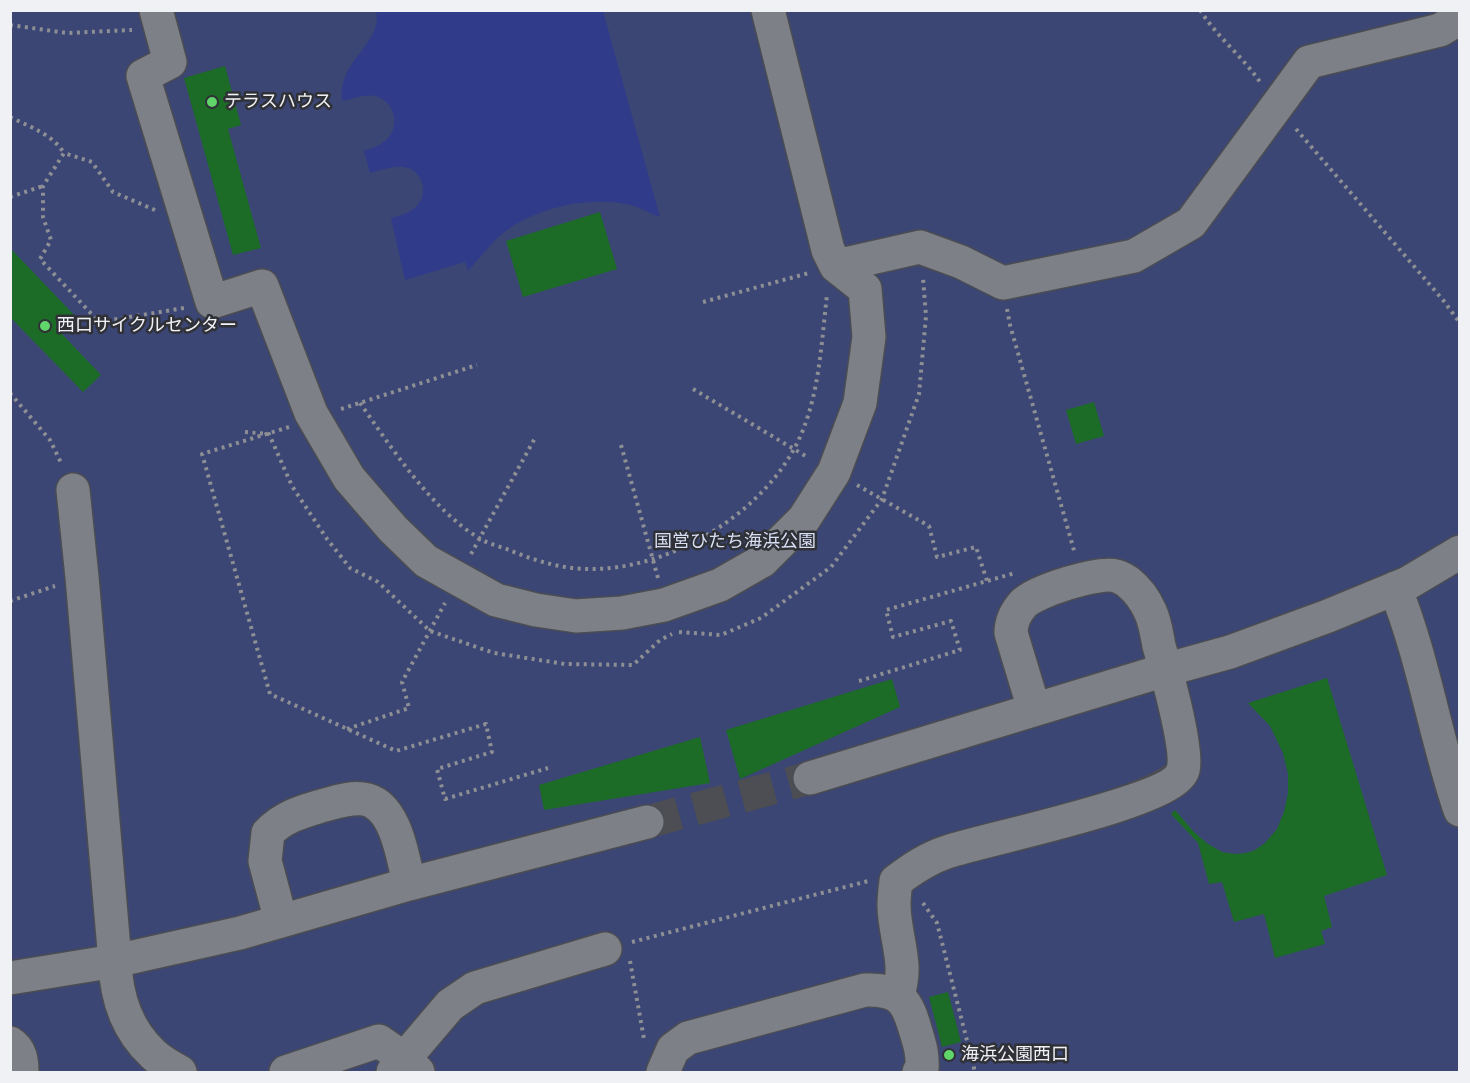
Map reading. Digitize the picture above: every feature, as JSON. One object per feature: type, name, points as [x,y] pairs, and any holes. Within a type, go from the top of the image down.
[{"type":"street","points":[[147,20],[170,62],[142,76],[212,302],[262,286],[311,413],[349,478],[393,529],[426,561],[496,600],[536,610],[576,616],[622,613],[664,605],[720,585],[762,561],[804,519],[834,472],[860,403],[869,337],[865,289],[836,266],[828,250],[768,10]]},
{"type":"street","points":[[836,266],[920,247],[961,262],[1003,283],[1134,256],[1191,224],[1309,62],[1440,30],[1460,18]]},
{"type":"street","points":[[73,490],[116,979],[122,1008],[131,1027],[153,1054],[180,1072]]},
{"type":"street","points":[[810,778],[1166,669],[1230,652],[1328,616],[1408,583],[1460,552]]},
{"type":"street","points":[[897,996],[902,986],[902,968],[894,904],[896,881],[914,867],[947,852],[1088,814],[1151,794],[1178,780],[1183,771],[1185,759],[1151,612],[1138,591],[1116,576],[1101,575],[1074,565],[1048,590],[1023,603],[1015,614],[1011,633],[1034,709]]},
{"type":"street","points":[[1395,588],[1407,618],[1460,810]]},
{"type":"street","points":[[281,921],[265,861],[268,833],[285,818],[310,809],[351,799],[364,799],[380,807],[392,823],[409,884]]},
{"type":"street","points":[[10,978],[115,961],[240,933],[409,884],[647,822]]},
{"type":"street","points":[[286,1072],[379,1041],[405,1068],[450,1005],[475,988],[616,946]]},
{"type":"street","points":[[663,1072],[673,1049],[688,1038],[866,990],[883,990],[897,996],[909,1008],[923,1053],[922,1069],[919,1072]]},
{"type":"path","points":[[1200,10],[1207,21],[1251,69],[1276,106],[1443,300],[1460,323]]},
{"type":"path","points":[[10,25],[67,33],[147,20]]},
{"type":"path","points":[[10,117],[57,143],[64,153],[92,162],[113,192],[154,210],[163,210]]},
{"type":"path","points":[[64,153],[43,186],[43,217],[51,240],[40,259],[99,322],[191,307]]},
{"type":"path","points":[[10,197],[43,186]]},
{"type":"path","points":[[269,434],[292,486],[327,539],[350,568],[378,582],[430,631],[494,653],[565,664],[633,665],[660,640],[678,632],[722,635],[761,618],[831,567],[882,499],[919,394],[926,316],[920,247]]},
{"type":"path","points":[[360,403],[390,447],[445,511],[479,539],[524,556],[566,567],[604,568],[653,560],[683,548],[726,524],[764,493],[794,449],[816,384],[828,289],[836,266]]},
{"type":"path","points":[[703,302],[796,276]]},
{"type":"path","points":[[1003,283],[1010,325],[1074,565]]},
{"type":"path","points":[[477,364],[269,434],[202,454],[270,694],[396,751],[486,724],[492,752],[437,769],[445,799],[548,768]]},
{"type":"path","points":[[693,389],[929,526],[937,557],[976,547],[987,581]]},
{"type":"path","points":[[10,393],[50,440],[73,490]]},
{"type":"path","points":[[245,432],[269,434]]},
{"type":"path","points":[[347,729],[409,708],[402,682],[535,438]]},
{"type":"path","points":[[621,445],[650,547]]},
{"type":"path","points":[[859,681],[960,650],[951,621],[893,638],[886,610],[1020,571]]},
{"type":"path","points":[[10,601],[82,577]]},
{"type":"path","points":[[641,1047],[645,1038],[616,946],[876,880]]},
{"type":"path","points":[[920,898],[937,923],[975,1072]]},
{"type":"green space","name":"国営ひたち海浜公園","points":[[10,11],[1459,11],[1459,1072],[11,1072]]},
{"type":"shaded area","points":[[376,11],[603,11],[660,217],[634,206],[619,203],[587,202],[553,208],[523,220],[504,232],[468,271],[465,262],[405,280],[391,218],[400,216],[418,205],[423,193],[421,181],[414,171],[403,167],[370,173],[364,151],[383,143],[388,138],[394,126],[393,113],[386,102],[375,96],[342,101],[347,74],[373,33]]},
{"type":"building","points":[[225,66],[241,125],[228,129],[261,248],[233,255],[184,78]]},
{"type":"building","points":[[600,212],[617,269],[523,297],[506,241]]},
{"type":"building","name":"西口サイクルセンター","points":[[10,248],[78,319],[62,334],[101,375],[83,392],[10,317]]},
{"type":"building","points":[[1094,402],[1104,436],[1076,444],[1066,410]]},
{"type":"building","points":[[1327,678],[1387,875],[1324,896],[1332,927],[1321,931],[1325,944],[1275,958],[1264,914],[1234,922],[1222,882],[1209,884],[1198,843],[1171,814],[1175,810],[1194,832],[1222,852],[1246,853],[1265,843],[1277,829],[1284,812],[1288,793],[1288,774],[1283,753],[1270,726],[1248,703]]},
{"type":"building","points":[[892,679],[900,707],[740,779],[726,730]]},
{"type":"building","points":[[700,737],[710,783],[544,810],[539,785]]},
{"type":"building","points":[[948,992],[961,1042],[942,1047],[929,997]]},
{"type":"tunnel","points":[[647,822],[810,778]]},
{"type":"place","name":"テラスハウス","points":[[212,102]]},
{"type":"place","name":"西口サイクルセンター","points":[[45,326]]},
{"type":"place","name":"海浜公園西口","points":[[949,1055]]}]
